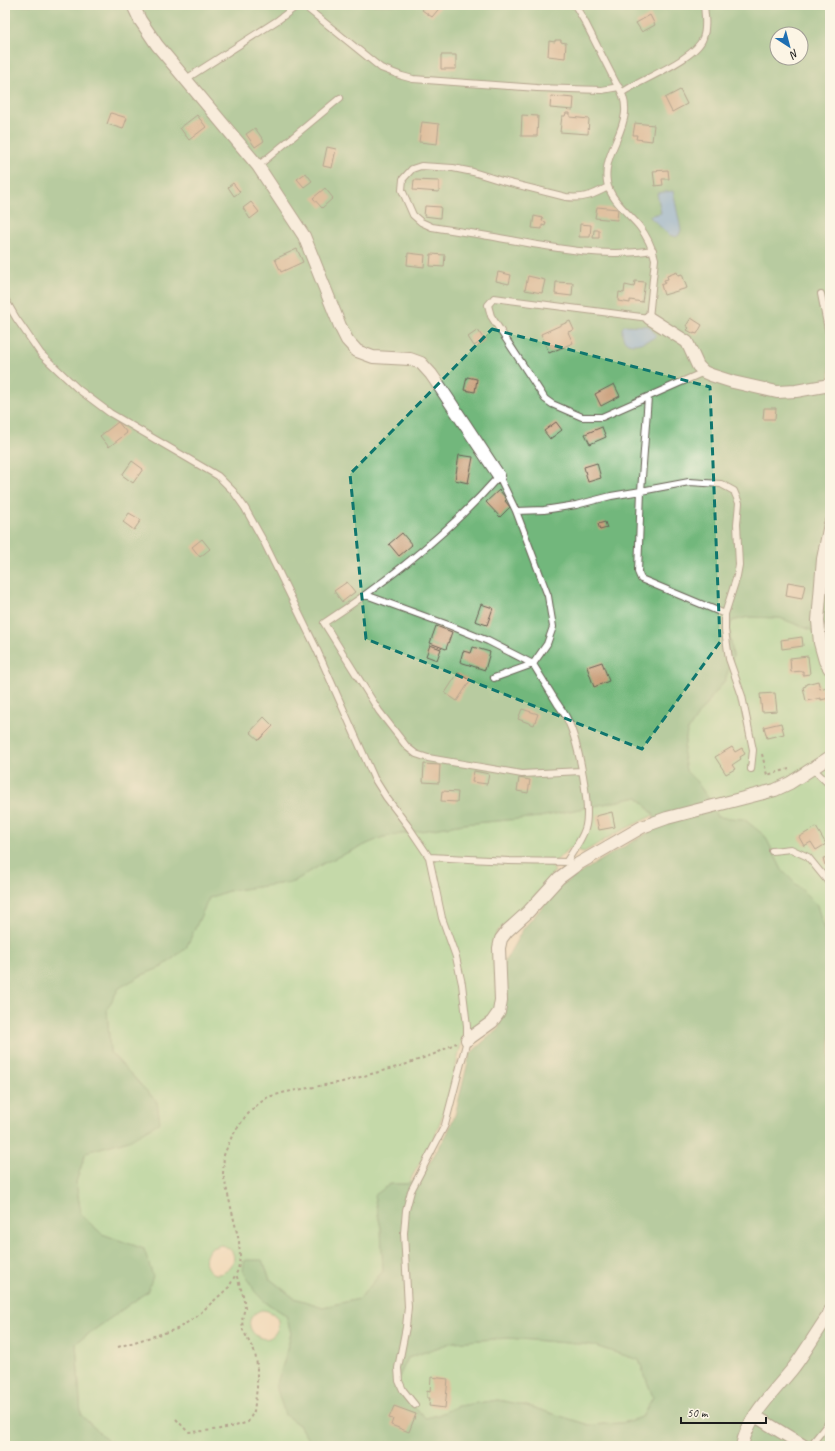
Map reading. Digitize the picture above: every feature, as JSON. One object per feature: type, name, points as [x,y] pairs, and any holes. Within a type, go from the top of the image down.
[{"type":"street","points":[[133,5],[140,20],[157,45],[258,166],[304,236],[347,340],[357,351],[373,357],[410,359],[421,363],[440,387],[499,476]]},
{"type":"street","points":[[649,318],[687,342],[698,366],[704,372],[733,382],[776,392],[796,391],[830,385]]},
{"type":"street","points":[[830,524],[823,559],[818,621],[820,643],[825,661],[830,669]]},
{"type":"street","points":[[467,1038],[492,1022],[499,1012],[502,1000],[499,948],[501,939],[507,931],[528,912],[572,863],[642,827],[667,818],[775,790],[790,783],[830,757]]},
{"type":"street","points":[[742,1446],[743,1439],[755,1416],[795,1366],[829,1314]]},
{"type":"street","points":[[755,1416],[804,1446]]},
{"type":"lane","points":[[186,79],[278,20],[298,5]]},
{"type":"lane","points":[[303,5],[381,68],[402,76],[537,88],[602,90],[621,89],[688,56],[703,40],[706,30],[704,5]]},
{"type":"lane","points":[[575,5],[621,89],[625,102],[626,115],[607,167],[607,183],[616,200],[647,238],[653,250],[655,259],[649,318],[494,298],[488,305],[491,316],[545,399],[552,404],[582,417],[602,417],[704,372]]},
{"type":"lane","points":[[258,166],[340,98]]},
{"type":"lane","points":[[608,186],[593,195],[576,198],[566,197],[473,172],[453,168],[420,166],[412,169],[403,180],[402,190],[413,215],[421,222],[432,227],[579,251],[627,253],[653,250]]},
{"type":"lane","points":[[821,294],[830,339]]},
{"type":"lane","points":[[5,299],[16,318],[41,354],[78,389],[110,413],[218,476],[245,508],[264,542],[317,650],[374,778],[429,856],[442,918],[456,957],[466,1009],[467,1038],[445,1126],[411,1191],[406,1210],[404,1233],[408,1307],[406,1327],[398,1368],[399,1381],[403,1390],[415,1405]]},
{"type":"lane","points":[[648,397],[640,491],[638,572],[641,579],[725,614]]},
{"type":"lane","points":[[494,678],[533,664],[546,644],[553,627],[548,596],[516,511],[499,476],[476,502],[419,553],[366,595],[324,623],[379,711],[406,747],[416,754],[428,758],[522,774],[582,771]]},
{"type":"lane","points":[[516,511],[544,510],[576,505],[611,496],[689,482],[722,484],[734,491],[739,503],[737,524],[738,565],[737,576],[725,614],[725,630],[729,659],[742,696],[753,750],[751,769]]},
{"type":"lane","points":[[366,595],[488,641],[533,664],[568,721],[576,744],[582,771],[587,823],[572,863],[429,856]]},
{"type":"lane","points":[[810,769],[830,785]]},
{"type":"lane","points":[[772,851],[791,849],[808,857],[830,884]]},
{"type":"lane","points":[[810,1446],[830,1420]]},
{"type":"path","points":[[760,749],[767,775],[802,766],[810,769]]},
{"type":"path","points":[[118,1348],[177,1329],[196,1318],[229,1287],[238,1270],[240,1257],[239,1241],[223,1174],[224,1155],[232,1136],[245,1117],[257,1105],[268,1097],[286,1092],[342,1082],[404,1065],[437,1053],[467,1038]]},
{"type":"path","points":[[176,1419],[188,1432],[216,1431],[248,1422],[254,1411],[258,1388],[255,1353],[243,1330],[242,1320],[245,1307],[244,1295],[236,1274]]},
{"type":"highlighted area","points":[[492,329],[710,387],[720,642],[642,749],[366,639],[350,474]]},
{"type":"green space","points":[[5,5],[830,5],[830,662],[822,640],[811,630],[780,618],[748,617],[732,621],[729,630],[733,656],[725,680],[687,732],[683,754],[686,771],[696,781],[708,798],[717,817],[744,819],[765,836],[782,870],[817,905],[826,937],[830,945],[830,1446],[312,1446],[299,1425],[285,1415],[276,1386],[291,1333],[286,1315],[265,1302],[255,1292],[243,1270],[245,1260],[262,1260],[270,1279],[294,1298],[323,1307],[359,1299],[383,1271],[381,1228],[374,1196],[390,1184],[408,1184],[423,1173],[447,1134],[455,1115],[470,1054],[499,1027],[504,963],[523,929],[561,885],[654,829],[654,815],[638,797],[540,817],[464,824],[383,837],[324,863],[293,882],[228,891],[209,898],[186,948],[162,967],[142,975],[119,988],[107,1009],[110,1052],[157,1102],[160,1122],[129,1140],[86,1152],[76,1182],[81,1215],[102,1234],[144,1249],[153,1276],[148,1291],[76,1343],[81,1415],[109,1442],[142,1446],[5,1446]],"holes":[[[508,1338],[592,1345],[639,1360],[653,1397],[642,1417],[622,1423],[589,1425],[531,1407],[498,1400],[458,1406],[438,1415],[426,1418],[407,1401],[396,1383],[408,1358],[453,1342]]]},
{"type":"green space","points":[[748,617],[780,618],[811,630],[822,640],[830,662],[830,945],[826,937],[817,905],[782,870],[765,836],[744,820],[717,817],[708,798],[696,781],[686,771],[683,754],[687,732],[725,680],[733,656],[729,630],[732,621]]},
{"type":"green space","points":[[638,797],[654,815],[615,834],[584,852],[569,848],[551,866],[555,871],[533,899],[497,932],[492,946],[498,998],[495,1012],[490,1019],[463,1036],[448,1100],[435,1136],[408,1184],[390,1184],[374,1196],[381,1228],[383,1271],[359,1299],[323,1307],[294,1298],[270,1279],[262,1260],[265,1302],[286,1315],[291,1333],[285,1358],[285,1415],[299,1425],[312,1446],[142,1446],[109,1442],[81,1415],[76,1343],[148,1291],[144,1249],[102,1234],[81,1215],[76,1182],[86,1152],[129,1140],[157,1102],[110,1052],[107,1009],[119,988],[142,975],[162,967],[186,948],[209,898],[228,891],[293,882],[324,863],[383,837],[464,824],[540,817]],"holes":[[[221,1245],[230,1250],[234,1256],[233,1262],[229,1268],[224,1272],[217,1274],[211,1272],[205,1262],[207,1253],[211,1248]],[[261,1310],[272,1313],[277,1318],[278,1322],[277,1330],[272,1337],[266,1339],[254,1334],[250,1328],[250,1322],[253,1315]]]},
{"type":"green space","points":[[508,1338],[592,1345],[639,1360],[653,1397],[642,1417],[622,1423],[589,1425],[531,1407],[498,1400],[458,1406],[438,1415],[426,1418],[407,1401],[396,1383],[408,1358],[453,1342]]},
{"type":"water","points":[[673,191],[681,230],[679,235],[676,237],[669,235],[649,216],[661,213],[657,193]]},
{"type":"water","points":[[625,325],[649,326],[656,335],[654,338],[637,344],[628,343],[623,335],[622,328]]},
{"type":"building","points":[[426,5],[442,5],[432,17],[422,10]]},
{"type":"building","points":[[650,15],[655,25],[642,32],[636,23]]},
{"type":"building","points":[[555,40],[561,40],[561,42],[566,43],[565,58],[548,56],[549,41],[555,42]]},
{"type":"building","points":[[441,55],[456,55],[456,69],[441,69]]},
{"type":"building","points":[[680,90],[687,104],[672,112],[665,98]]},
{"type":"building","points":[[551,96],[574,98],[573,110],[550,108]]},
{"type":"building","points":[[111,113],[127,118],[123,129],[107,124]]},
{"type":"building","points":[[566,113],[570,113],[570,117],[589,119],[588,134],[560,132],[562,116],[565,116]]},
{"type":"building","points":[[197,115],[206,127],[189,140],[180,128]]},
{"type":"building","points":[[522,115],[538,116],[537,136],[521,136]]},
{"type":"building","points":[[422,122],[439,124],[437,144],[419,142]]},
{"type":"building","points":[[635,123],[654,125],[652,141],[636,139],[637,135],[633,135]]},
{"type":"building","points":[[255,128],[264,141],[255,147],[246,134]]},
{"type":"building","points":[[327,147],[336,149],[332,168],[323,166]]},
{"type":"building","points":[[668,170],[669,179],[662,179],[663,185],[655,186],[653,171]]},
{"type":"building","points":[[306,173],[312,181],[304,187],[297,179]]},
{"type":"building","points":[[414,180],[439,181],[439,192],[413,190]]},
{"type":"building","points":[[233,183],[240,192],[234,196],[228,187]]},
{"type":"building","points":[[325,188],[333,198],[322,208],[313,198]]},
{"type":"building","points":[[251,202],[259,212],[250,219],[243,208]]},
{"type":"building","points":[[425,206],[441,207],[440,218],[424,216]]},
{"type":"building","points":[[597,207],[618,209],[617,220],[595,218]]},
{"type":"building","points":[[534,216],[543,218],[542,221],[546,222],[545,226],[542,225],[542,229],[532,228]]},
{"type":"building","points":[[580,224],[591,225],[590,237],[579,237]]},
{"type":"building","points":[[594,230],[599,230],[599,238],[593,238]]},
{"type":"building","points":[[297,249],[303,262],[281,272],[275,259]]},
{"type":"building","points":[[408,253],[425,255],[424,267],[407,265]]},
{"type":"building","points":[[431,254],[445,255],[444,267],[430,266]]},
{"type":"building","points":[[498,272],[511,275],[509,284],[496,281]]},
{"type":"building","points":[[677,272],[678,275],[682,274],[687,288],[664,295],[661,285],[665,283],[664,280],[668,279],[667,276]]},
{"type":"building","points":[[528,276],[545,280],[542,293],[525,290]]},
{"type":"building","points":[[635,281],[645,282],[642,302],[630,300],[630,303],[618,301],[619,292],[624,293],[625,285],[634,287]]},
{"type":"building","points":[[556,282],[573,283],[572,296],[555,294]]},
{"type":"building","points":[[691,318],[702,325],[697,334],[687,330],[689,328],[686,326]]},
{"type":"building","points":[[570,321],[574,330],[568,332],[573,343],[549,353],[541,334]]},
{"type":"building","points":[[478,330],[484,340],[474,346],[468,337]]},
{"type":"building","points":[[467,377],[477,379],[475,392],[464,390]]},
{"type":"building","points":[[614,384],[620,396],[601,406],[595,394]]},
{"type":"building","points":[[764,408],[776,408],[775,419],[763,419]]},
{"type":"building","points":[[118,422],[127,433],[109,447],[100,436]]},
{"type":"building","points":[[556,422],[562,430],[550,439],[544,431]]},
{"type":"building","points":[[602,427],[606,437],[590,444],[585,434]]},
{"type":"building","points":[[459,455],[473,457],[468,483],[455,480]]},
{"type":"building","points":[[132,461],[143,469],[133,483],[122,475]]},
{"type":"building","points":[[597,463],[601,478],[588,482],[584,467]]},
{"type":"building","points":[[499,490],[507,499],[505,501],[510,507],[500,517],[486,502]]},
{"type":"building","points":[[129,513],[141,520],[134,530],[123,522]]},
{"type":"building","points":[[605,522],[607,528],[600,530],[598,524]]},
{"type":"building","points":[[402,533],[412,545],[399,556],[389,544]]},
{"type":"building","points":[[202,539],[210,549],[200,557],[192,547]]},
{"type":"building","points":[[347,582],[355,592],[342,602],[334,591]]},
{"type":"building","points":[[788,582],[805,585],[802,599],[786,596]]},
{"type":"building","points":[[481,604],[493,608],[487,625],[475,621]]},
{"type":"building","points":[[436,626],[452,632],[446,649],[430,643]]},
{"type":"building","points":[[802,637],[803,646],[782,649],[781,640]]},
{"type":"building","points":[[430,645],[441,649],[437,660],[426,656]]},
{"type":"building","points":[[473,647],[490,652],[485,670],[460,662],[463,651],[471,653]]},
{"type":"building","points":[[808,656],[810,674],[803,675],[803,671],[791,672],[790,658]]},
{"type":"building","points":[[602,662],[609,681],[594,687],[587,667]]},
{"type":"building","points":[[458,673],[470,681],[457,701],[445,693]]},
{"type":"building","points":[[818,681],[820,689],[827,687],[829,698],[806,701],[803,687],[806,686],[806,684]]},
{"type":"building","points":[[775,693],[777,711],[762,712],[760,694]]},
{"type":"building","points":[[522,709],[538,714],[534,725],[518,719]]},
{"type":"building","points":[[264,717],[273,726],[259,740],[250,732]]},
{"type":"building","points":[[781,723],[784,734],[767,738],[764,727]]},
{"type":"building","points":[[732,747],[735,752],[742,748],[745,754],[740,757],[741,759],[732,765],[735,769],[726,774],[715,757]]},
{"type":"building","points":[[424,764],[440,765],[439,783],[423,782]]},
{"type":"building","points":[[474,771],[489,774],[487,784],[472,782]]},
{"type":"building","points":[[519,778],[530,780],[528,793],[517,791]]},
{"type":"building","points":[[442,791],[458,792],[457,802],[441,801]]},
{"type":"building","points":[[612,812],[615,827],[599,830],[596,816]]},
{"type":"building","points":[[816,827],[826,844],[816,850],[811,842],[804,846],[799,837]]},
{"type":"building","points":[[830,853],[830,864],[825,865],[823,858],[829,857],[828,854]]},
{"type":"building","points":[[830,916],[830,930],[827,931],[824,917]]},
{"type":"building","points":[[431,1377],[448,1379],[445,1408],[429,1406],[430,1398],[427,1398],[427,1391],[430,1392]]},
{"type":"building","points":[[394,1406],[416,1414],[409,1432],[391,1425],[393,1419],[389,1418]]}]
